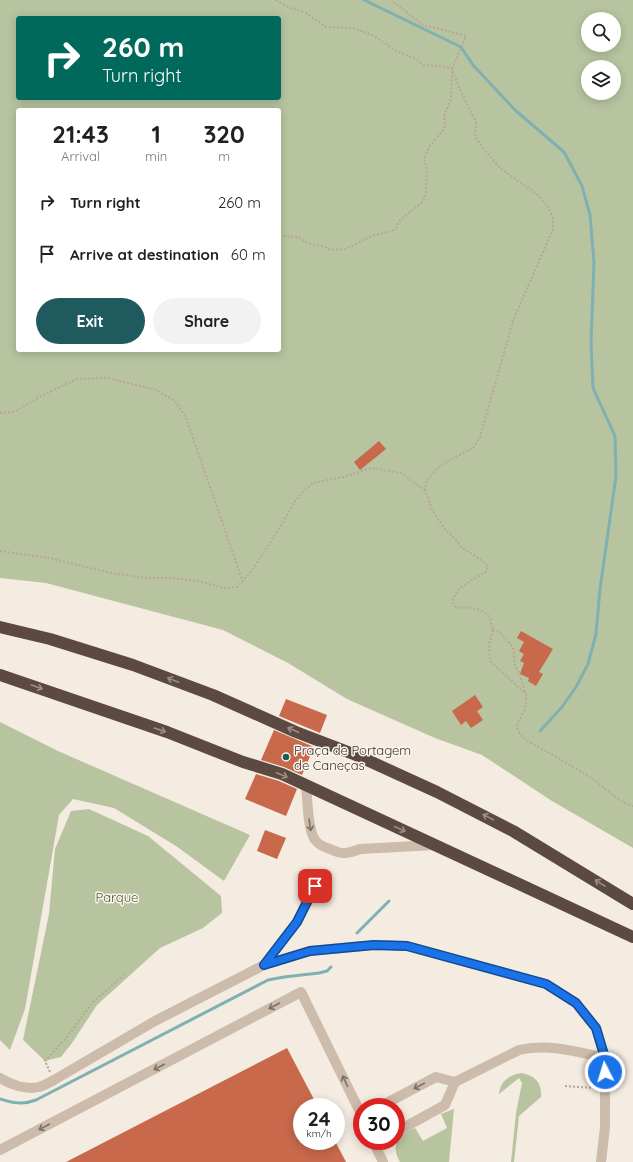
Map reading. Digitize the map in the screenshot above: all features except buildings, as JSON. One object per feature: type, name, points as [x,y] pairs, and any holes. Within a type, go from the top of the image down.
[{"type":"highway","points":[[0,627],[50,639],[133,665],[356,755],[437,792],[513,831],[633,904]]},
{"type":"highway","points":[[0,675],[167,732],[243,762],[282,774],[633,937]]},
{"type":"street","points":[[306,786],[310,828],[315,840],[322,846],[342,854],[360,849],[435,845]]},
{"type":"street","points":[[264,965],[297,922],[315,886]]},
{"type":"street","points":[[0,1078],[8,1084],[22,1087],[39,1087],[54,1080],[155,1021],[264,965],[310,951],[374,945],[407,946],[546,984],[576,1003],[596,1028],[605,1058],[605,1127],[601,1162]]},
{"type":"street","points":[[0,1150],[300,992],[353,1098]]},
{"type":"street","points":[[405,1127],[444,1105],[455,1082],[519,1050],[529,1047],[561,1048],[605,1058]]},
{"type":"street","points":[[396,1098],[436,1077],[455,1082]]},
{"type":"street","points":[[379,1150],[383,1162]]},
{"type":"path","points":[[276,0],[288,7],[306,13],[326,27],[354,28],[374,36],[396,51],[414,58],[424,65],[452,69]]},
{"type":"path","points":[[281,236],[298,237],[309,244],[322,246],[331,250],[345,249],[374,235],[392,231],[396,228],[400,220],[423,202],[426,193],[427,172],[424,159],[429,147],[444,129],[444,116],[451,99],[452,69],[466,36],[423,25],[391,0]]},
{"type":"path","points":[[452,69],[460,90],[476,122],[475,136],[482,147],[500,168],[537,194],[548,208],[553,218],[553,229],[513,321],[480,437],[473,448],[444,463],[435,471],[427,480],[425,489],[432,510],[444,528],[461,547],[484,562],[488,567],[487,571],[464,586],[453,596],[452,602],[456,608],[471,607],[488,616],[493,629],[489,644],[490,661],[526,694]]},
{"type":"path","points":[[0,413],[14,412],[77,379],[108,378],[156,390],[176,402],[186,418],[243,582]]},
{"type":"path","points":[[0,551],[49,558],[110,573],[147,578],[172,578],[200,582],[223,588],[237,588],[251,572],[284,521],[294,502],[307,488],[313,484],[372,468],[401,473],[425,489]]},
{"type":"path","points":[[493,629],[503,635],[505,640],[513,648],[515,668],[518,670],[526,694],[525,708],[518,722],[518,730],[521,736],[527,741],[570,764],[623,802],[633,806]]},
{"type":"path","points":[[54,1080],[45,1061],[66,1038],[93,1002],[124,974]]},
{"type":"path","points":[[564,1086],[593,1088]]},
{"type":"green space","points":[[0,0],[633,0],[633,848],[552,801],[482,755],[435,738],[347,699],[288,663],[223,630],[46,583],[0,578]]},
{"type":"green space","points":[[0,722],[58,751],[250,835],[224,881],[176,846],[114,808],[73,799],[59,815],[25,1009],[10,1050],[0,1040]]},
{"type":"green space","name":"Parque","points":[[89,809],[148,836],[221,896],[222,913],[203,928],[160,948],[97,1005],[61,1057],[45,1061],[23,1040],[49,914],[55,849],[71,811]]},
{"type":"green space","points":[[521,1073],[537,1080],[541,1097],[519,1116],[514,1162],[511,1162],[516,1113],[522,1083],[519,1078],[499,1094],[501,1086],[509,1077]]},
{"type":"green space","points":[[454,1109],[449,1162],[400,1162],[396,1150],[405,1150],[405,1133],[415,1128],[423,1141],[447,1128],[441,1114]]},
{"type":"waterway","points":[[364,0],[461,47],[473,65],[515,110],[564,152],[582,186],[590,215],[594,262],[591,343],[593,388],[615,436],[616,476],[600,589],[596,634],[588,664],[576,687],[562,707],[540,731]]},
{"type":"waterway","points":[[357,933],[389,901]]},
{"type":"waterway","points":[[0,1099],[18,1103],[27,1103],[36,1100],[268,980],[319,973],[327,971],[331,967]]},
{"type":"place","name":"Praça de Portagem de Caneças","points":[[286,757]]},
{"type":"route","points":[[315,886],[297,922],[264,965],[310,951],[374,945],[407,946],[546,984],[576,1003],[596,1028],[605,1058],[605,1072]]}]
